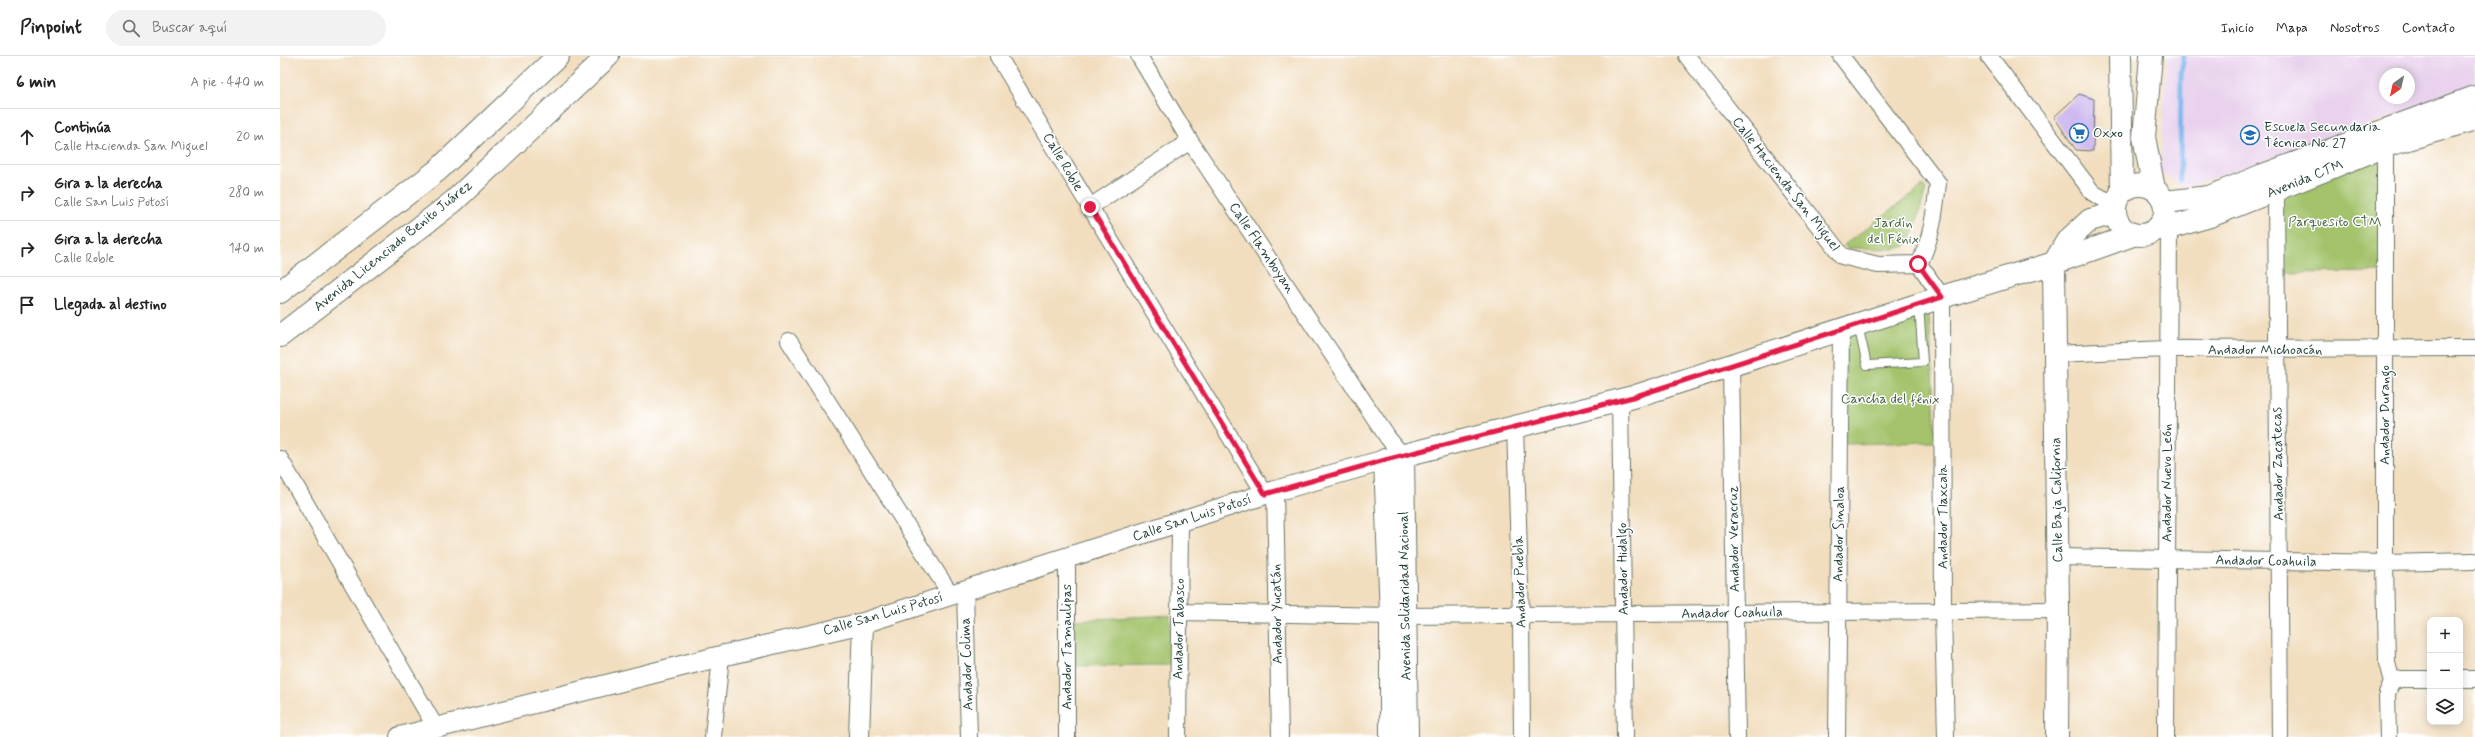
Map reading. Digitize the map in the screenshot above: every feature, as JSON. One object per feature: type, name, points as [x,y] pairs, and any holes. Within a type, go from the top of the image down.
[{"type":"main road","points":[[280,292],[438,170],[558,56]]},
{"type":"main road","name":"Avenida Licenciado Benito Juárez","points":[[280,336],[454,201],[608,56]]},
{"type":"main road","points":[[2120,56],[2117,203],[2121,226],[2133,235],[2146,235],[2163,229],[2163,221],[2166,211],[2159,195],[2144,137],[2151,56]]},
{"type":"main road","name":"Avenida CTM","points":[[2159,195],[2209,197],[2262,175],[2475,97]]},
{"type":"main road","name":"Avenida CTM","points":[[2163,229],[2210,216],[2385,146],[2475,119]]},
{"type":"main road","points":[[2054,263],[2067,241],[2090,220],[2117,203],[2138,186],[2159,195]]},
{"type":"main road","name":"Calle San Luis Potosí","points":[[1394,458],[1620,400],[1919,304],[2054,263],[2133,235]]},
{"type":"main road","name":"Calle Baja California","points":[[2054,263],[2058,557],[2057,737]]},
{"type":"main road","name":"Avenida Solidaridad Nacional","points":[[1394,458],[1399,616],[1407,737]]},
{"type":"main road","name":"Avenida Solidaridad Nacional","points":[[1391,737],[1399,616]]},
{"type":"street","name":"Calle Roble","points":[[998,56],[1090,207],[1270,493]]},
{"type":"street","name":"Calle Flamboyan","points":[[1139,56],[1190,141],[1388,438],[1394,458]]},
{"type":"street","name":"Calle Hacienda San Miguel","points":[[1687,56],[1842,256],[1878,265],[1918,264]]},
{"type":"street","points":[[1841,56],[1938,183],[1933,224],[1926,249],[1918,264],[1942,297]]},
{"type":"street","points":[[1989,56],[2093,194],[2117,203]]},
{"type":"street","points":[[1090,207],[1190,141]]},
{"type":"street","name":"Andador Durango","points":[[2385,146],[2385,562],[2387,663],[2392,682]]},
{"type":"street","name":"Andador Zacatecas","points":[[2276,190],[2280,737]]},
{"type":"street","name":"Andador Nuevo León","points":[[2163,229],[2168,559],[2166,737]]},
{"type":"street","name":"Andador Tlaxcala","points":[[1942,297],[1943,611],[1946,737]]},
{"type":"street","name":"Andador Sinaloa","points":[[1837,737],[1838,612],[1849,327]]},
{"type":"street","points":[[789,342],[958,592]]},
{"type":"street","name":"Andador Michoacán","points":[[2055,354],[2166,349],[2276,350],[2475,348]]},
{"type":"street","name":"Andador Veracruz","points":[[1731,365],[1737,737]]},
{"type":"street","name":"Andador Hidalgo","points":[[1620,400],[1625,737]]},
{"type":"street","name":"Andador Puebla","points":[[1515,427],[1521,616],[1522,737]]},
{"type":"street","name":"Calle San Luis Potosí","points":[[400,737],[721,656],[863,622],[1270,493],[1394,458]]},
{"type":"street","points":[[280,459],[436,728]]},
{"type":"street","name":"Andador Yucatán","points":[[1270,493],[1278,613],[1280,737]]},
{"type":"street","name":"Andador Tabasco","points":[[1178,737],[1180,522]]},
{"type":"street","name":"Andador Coahuila","points":[[2058,557],[2279,561],[2475,561]]},
{"type":"street","name":"Andador Tamaulipas","points":[[1067,558],[1067,737]]},
{"type":"street","name":"Andador Colima","points":[[958,592],[969,737]]},
{"type":"street","name":"Andador Coahuila","points":[[1179,612],[1399,616],[1521,616],[2058,610]]},
{"type":"street","points":[[859,737],[863,622]]},
{"type":"street","points":[[713,737],[721,656]]},
{"type":"street","points":[[2388,737],[2387,693],[2392,682],[2401,679],[2427,679]]},
{"type":"street","points":[[2463,679],[2475,679]]},
{"type":"lane","points":[[1849,327],[1867,365],[1923,362],[1919,304]]},
{"type":"shaded area","name":"Escuela Secundaria Técnica No. 27","points":[[2167,56],[2475,56],[2475,88],[2184,188],[2160,172]]},
{"type":"green space","name":"Parquesito CTM","points":[[2385,146],[2385,272],[2277,273],[2276,190]]},
{"type":"green space","name":"Jardín del Fénix","points":[[1923,186],[1926,190],[1913,234],[1906,246],[1895,249],[1848,248],[1844,245]]},
{"type":"green space","name":"Cancha del fénix","points":[[1929,315],[1936,442],[1845,444],[1846,335]]},
{"type":"green space","points":[[1170,615],[1171,665],[1077,666],[1074,620]]},
{"type":"building","name":"Oxxo","points":[[2079,94],[2094,99],[2093,151],[2076,150],[2054,117]]},
{"type":"waterway","points":[[2180,179],[2181,72],[2184,56]]},
{"type":"place","name":"Oxxo","points":[[2079,133]]},
{"type":"place","name":"Escuela Secundaria Técnica No. 27","points":[[2250,135]]},
{"type":"route","points":[[1090,207],[1265,494],[1385,460],[1633,397],[1942,297],[1918,264]]}]
